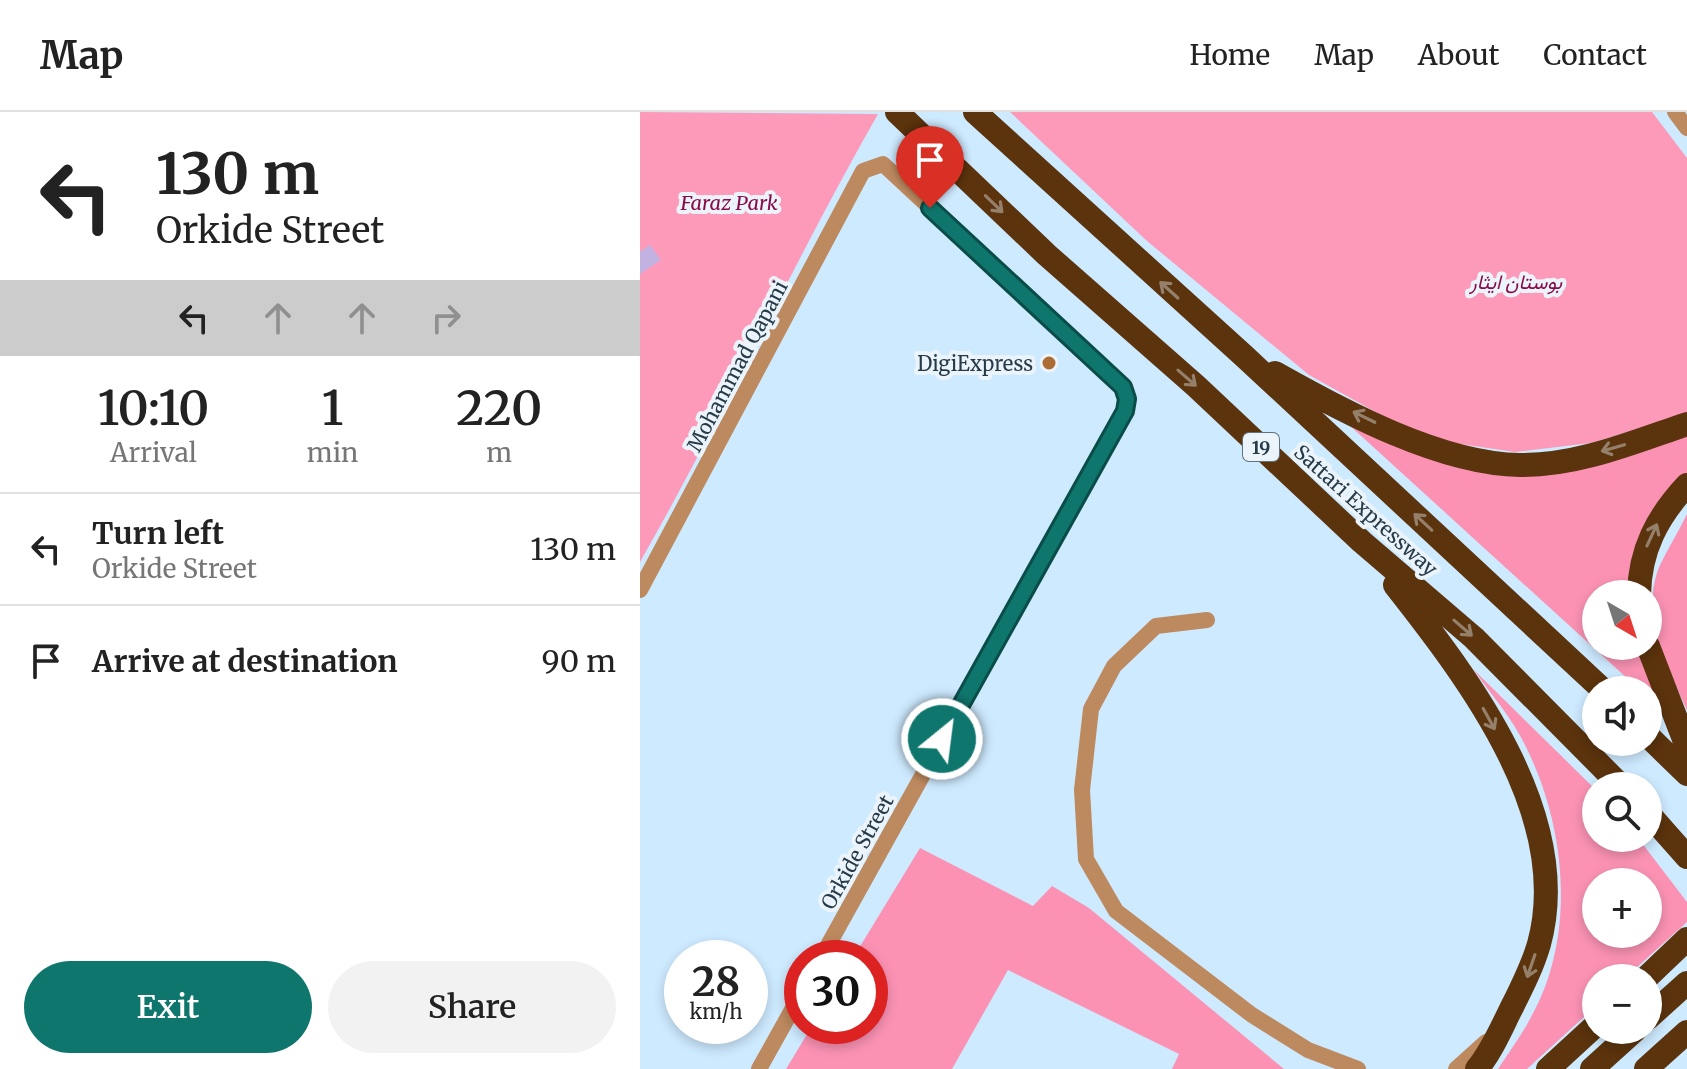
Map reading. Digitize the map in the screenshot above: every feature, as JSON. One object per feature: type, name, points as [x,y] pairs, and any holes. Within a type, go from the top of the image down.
[{"type":"highway","name":"Sattari Expressway","points":[[897,112],[1047,255],[1196,386],[1362,542],[1474,638],[1607,772]]},
{"type":"highway","name":"Sattari Expressway","points":[[975,112],[1244,356],[1588,676]]},
{"type":"highway","points":[[1244,356],[1406,438],[1467,460],[1522,466],[1571,460],[1687,424]]},
{"type":"highway","points":[[1640,580],[1652,532],[1687,485]]},
{"type":"highway","points":[[1362,542],[1437,638],[1488,715],[1530,802],[1542,861],[1539,942],[1526,980],[1477,1069]]},
{"type":"highway","points":[[1653,660],[1687,747]]},
{"type":"highway","points":[[1662,750],[1687,774]]},
{"type":"highway","points":[[1662,829],[1687,857]]},
{"type":"highway","points":[[1661,964],[1681,945]]},
{"type":"highway","points":[[1662,1005],[1687,983]]},
{"type":"highway","points":[[1646,1069],[1687,1032]]},
{"type":"highway","points":[[1548,1069],[1582,1038]]},
{"type":"highway","points":[[1592,1069],[1620,1044]]},
{"type":"street","points":[[1675,112],[1687,128]]},
{"type":"street","name":"Orkide Street","points":[[831,940],[1125,411],[1127,399],[1123,387],[895,175],[883,164],[873,165]]},
{"type":"street","name":"Mohammad Qapani","points":[[640,590],[863,171],[873,165]]},
{"type":"street","points":[[1207,620],[1156,626],[1114,666],[1091,709],[1082,790],[1086,859],[1116,911],[1252,1015],[1308,1050],[1358,1069]]},
{"type":"street","points":[[759,1069],[784,1024]]},
{"type":"street","points":[[1456,1069],[1503,1024]]},
{"type":"street","points":[[1308,1050],[1318,1069]]},
{"type":"green space","name":"Faraz Park","points":[[640,112],[878,114],[640,562]]},
{"type":"green space","name":"بوستان ایثار","points":[[1010,112],[1652,112],[1687,158],[1687,414],[1591,443],[1515,452],[1453,443],[1399,425],[1309,375],[1147,241]]},
{"type":"shaded area","points":[[1325,403],[1466,468],[1687,434],[1687,474],[1637,580],[1582,580],[1582,637]]},
{"type":"shaded area","points":[[1687,514],[1687,710],[1662,652],[1662,580],[1655,580]]},
{"type":"shaded area","points":[[1607,660],[1644,660],[1650,676],[1625,676]]},
{"type":"shaded area","points":[[1473,669],[1582,776],[1582,852],[1649,852],[1661,868],[1582,868],[1582,948],[1658,948],[1640,964],[1582,964],[1582,1019],[1527,1069],[1498,1069],[1520,1037],[1546,985],[1555,951],[1561,881],[1550,810],[1525,745]]},
{"type":"shaded area","points":[[920,848],[1033,906],[1052,886],[1089,908],[1284,1069],[1172,1069],[1179,1054],[1008,970],[952,1069],[786,1069],[801,1044],[888,1044],[888,940],[864,940]]},
{"type":"shaded area","points":[[1662,869],[1687,902],[1687,922],[1662,945]]},
{"type":"building","points":[[650,245],[661,260],[640,274],[640,252]]},
{"type":"place","name":"DigiExpress","points":[[1049,363]]},
{"type":"route","points":[[930,208],[1123,387],[1127,399],[1125,411],[942,739]]}]
